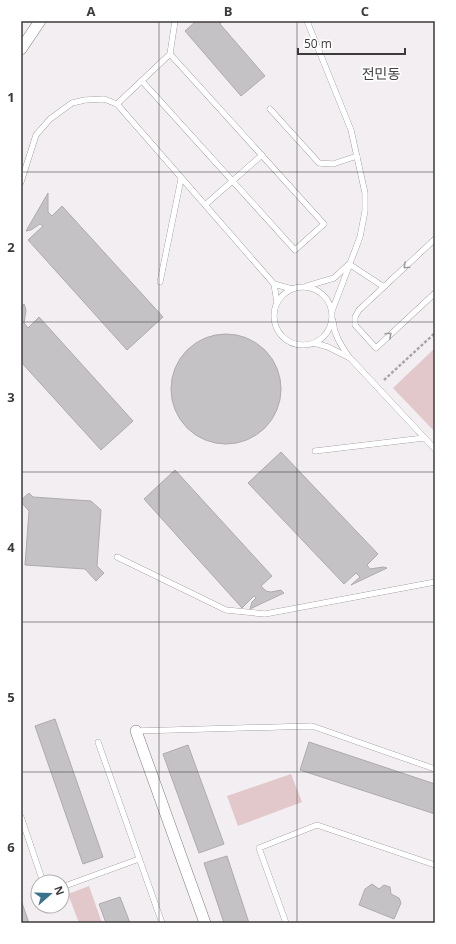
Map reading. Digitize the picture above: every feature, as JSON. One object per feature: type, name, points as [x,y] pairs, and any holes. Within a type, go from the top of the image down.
[{"type":"street","points":[[21,49],[40,21]]},
{"type":"street","points":[[136,731],[205,923]]},
{"type":"lane","points":[[117,104],[170,54],[175,21]]},
{"type":"lane","points":[[308,21],[351,130],[365,192],[365,210],[360,236],[332,311],[334,330],[338,340],[350,358],[435,449]]},
{"type":"lane","points":[[142,81],[295,250],[324,224],[170,54]]},
{"type":"lane","points":[[21,182],[36,135],[50,119],[72,103],[85,100],[104,99],[117,104],[274,284],[277,303]]},
{"type":"lane","points":[[270,109],[319,163],[333,164],[357,156]]},
{"type":"lane","points":[[205,205],[262,155]]},
{"type":"lane","points":[[160,282],[182,179]]},
{"type":"lane","points":[[435,241],[359,310],[355,317],[355,325],[376,348],[435,293]]},
{"type":"lane","points":[[349,264],[384,287]]},
{"type":"lane","points":[[274,284],[292,289],[304,287],[334,278],[349,264]]},
{"type":"lane","points":[[304,287],[317,290],[323,294],[332,311]]},
{"type":"lane","points":[[292,289],[281,297],[275,310],[276,323],[282,335],[294,343],[314,343],[328,347],[350,358]]},
{"type":"lane","points":[[314,343],[329,330],[332,318]]},
{"type":"lane","points":[[315,451],[424,438]]},
{"type":"lane","points":[[117,557],[226,610],[265,614],[435,582]]},
{"type":"lane","points":[[136,731],[312,726],[435,769]]},
{"type":"lane","points":[[98,742],[162,923]]},
{"type":"lane","points":[[21,817],[41,874]]},
{"type":"lane","points":[[286,923],[259,848],[317,825],[435,865]]},
{"type":"lane","points":[[70,884],[139,859]]},
{"type":"path","points":[[377,387],[435,333]]},
{"type":"shaded area","points":[[435,348],[435,432],[393,388]]},
{"type":"shaded area","points":[[291,774],[302,802],[238,826],[227,796]]},
{"type":"shaded area","points":[[89,886],[102,923],[79,923],[70,899],[70,893]]},
{"type":"building","points":[[196,21],[223,21],[220,24],[265,76],[241,96],[185,31]]},
{"type":"building","points":[[48,193],[48,212],[52,216],[62,206],[163,317],[127,350],[28,240],[43,226],[40,224],[31,230],[26,231]]},
{"type":"building","points":[[24,304],[26,310],[24,323],[28,328],[39,317],[133,421],[101,450],[21,362],[21,309]]},
{"type":"building","points":[[226,334],[247,338],[257,343],[265,350],[272,358],[277,368],[281,389],[277,410],[272,420],[265,428],[257,435],[247,440],[226,444],[205,440],[195,435],[187,428],[180,420],[175,410],[171,389],[175,368],[180,358],[187,350],[195,343],[205,338]]},
{"type":"building","points":[[281,452],[378,554],[367,565],[370,569],[383,567],[387,568],[351,585],[360,577],[356,573],[344,584],[248,483]]},
{"type":"building","points":[[175,470],[272,576],[261,586],[266,591],[271,592],[281,590],[284,593],[250,609],[252,602],[256,598],[254,596],[242,608],[144,499]]},
{"type":"building","points":[[29,493],[33,497],[91,501],[101,510],[97,566],[104,573],[96,581],[85,569],[25,565],[29,511],[21,500]]},
{"type":"building","points":[[55,719],[103,857],[83,864],[35,726]]},
{"type":"building","points":[[309,742],[435,784],[435,814],[300,770]]},
{"type":"building","points":[[188,745],[224,844],[199,853],[163,754]]},
{"type":"building","points":[[227,856],[249,923],[224,923],[204,863]]},
{"type":"building","points":[[372,884],[379,889],[384,885],[390,887],[391,894],[399,898],[401,903],[394,919],[359,905],[365,889]]},
{"type":"building","points":[[120,897],[130,923],[106,923],[99,904]]},
{"type":"building","points":[[21,900],[29,923],[21,923]]},
{"type":"district","name":"전민동","points":[[381,73]]}]
